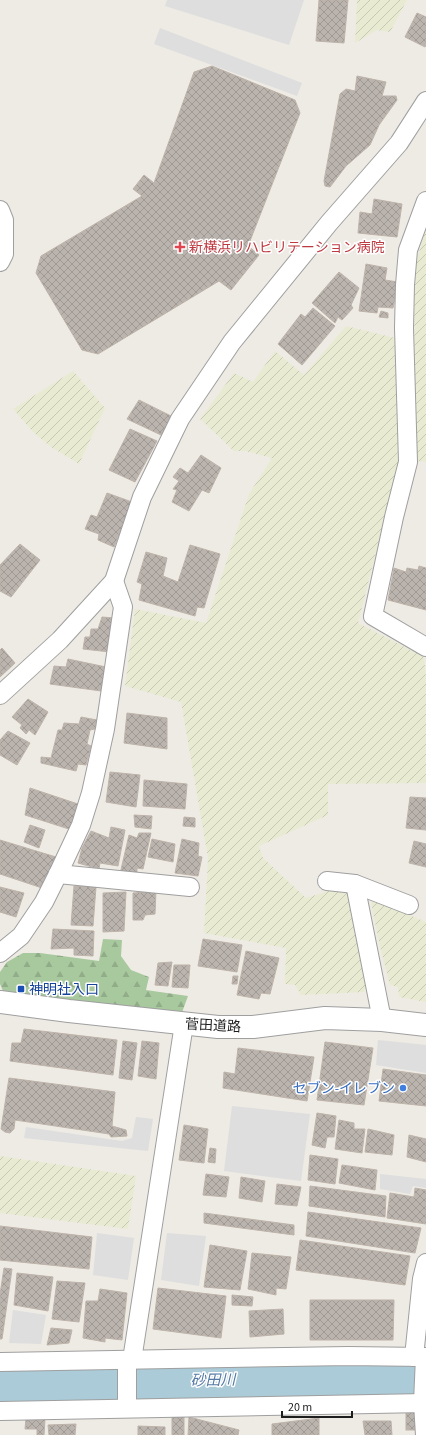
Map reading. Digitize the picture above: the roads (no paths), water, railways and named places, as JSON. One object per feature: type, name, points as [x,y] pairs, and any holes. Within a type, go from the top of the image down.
[{"type":"street","points":[[0,695],[60,640],[114,581],[142,497],[180,419],[232,342],[329,223],[399,143],[426,101]]},
{"type":"street","points":[[426,201],[408,250],[405,285],[404,328],[408,462],[394,517],[373,616],[426,647]]},
{"type":"street","points":[[0,210],[4,220],[4,254],[0,262]]},
{"type":"street","points":[[0,953],[21,936],[44,902],[81,826],[91,793],[105,729],[123,607],[114,581]]},
{"type":"street","points":[[58,874],[190,887]]},
{"type":"street","points":[[327,881],[356,884],[409,905]]},
{"type":"street","points":[[356,884],[382,1020]]},
{"type":"street","name":"菅田道路","points":[[0,1002],[218,1027],[254,1027],[325,1018],[382,1020],[426,1025]]},
{"type":"street","points":[[127,1408],[129,1360],[184,1024]]},
{"type":"street","points":[[425,1435],[425,1403],[422,1357],[422,1279],[426,1263]]},
{"type":"street","points":[[0,1362],[348,1356],[422,1357]]},
{"type":"street","points":[[0,1411],[425,1403]]},
{"type":"waterway","name":"砂田川","points":[[0,1386],[426,1375]]},
{"type":"place","name":"新横浜リハビリテーション病院","points":[[180,247]]},
{"type":"place","name":"神明社入口","points":[[21,989]]},
{"type":"place","name":"セブン-イレブン","points":[[403,1088]]}]
